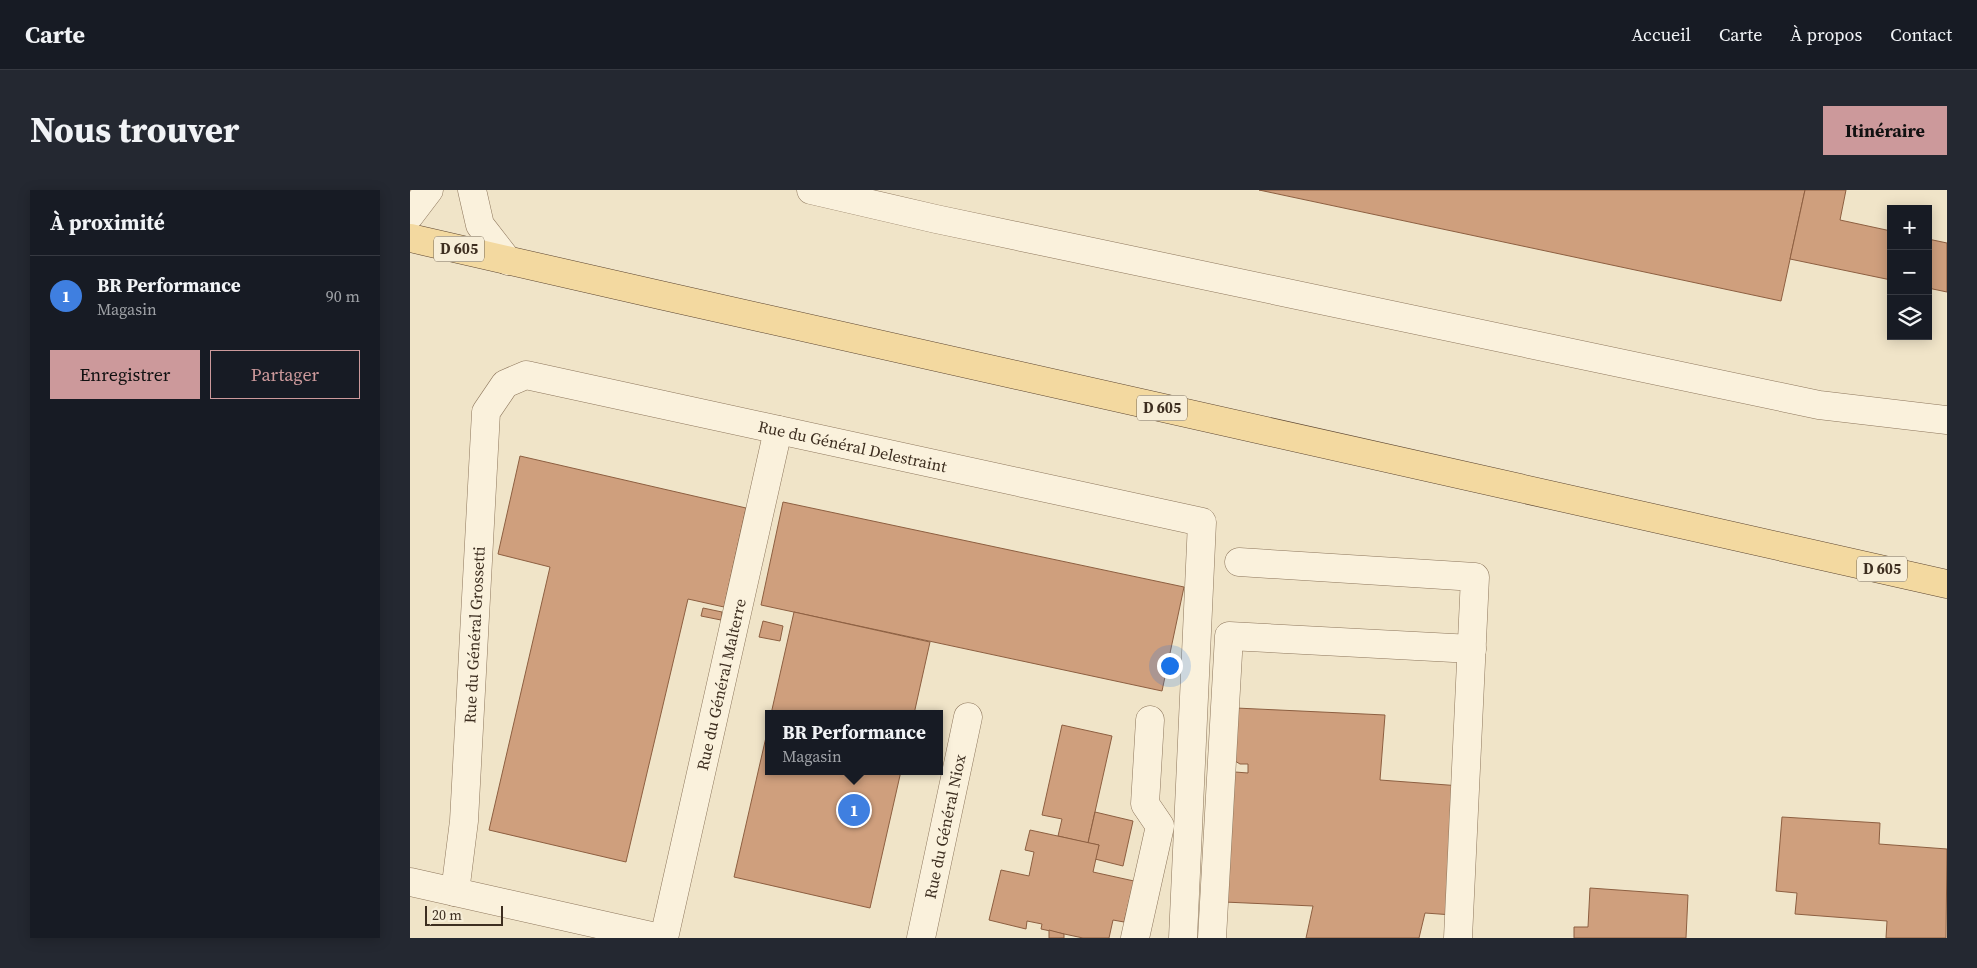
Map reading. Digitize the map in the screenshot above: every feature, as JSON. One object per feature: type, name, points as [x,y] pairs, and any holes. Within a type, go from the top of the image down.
[{"type":"main road","name":"D 605","points":[[410,238],[1947,584]]},
{"type":"main road","points":[[1817,555],[1947,603]]},
{"type":"street","points":[[410,215],[429,190]]},
{"type":"street","points":[[472,190],[480,225],[508,261]]},
{"type":"street","points":[[811,190],[945,221],[1819,405],[1947,420]]},
{"type":"street","name":"Rue du Général Delestraint","points":[[505,384],[526,374],[1202,522],[1183,938]]},
{"type":"street","name":"Rue du Général Grossetti","points":[[455,892],[464,821],[486,412],[505,384]]},
{"type":"street","name":"Rue du Général Malterre","points":[[664,938],[778,430]]},
{"type":"street","points":[[1239,562],[1475,577],[1458,938]]},
{"type":"street","points":[[1212,938],[1229,636],[1472,649]]},
{"type":"street","name":"Rue du Général Niox","points":[[921,938],[968,717]]},
{"type":"street","points":[[1135,938],[1160,826],[1145,804],[1150,720]]},
{"type":"street","points":[[410,882],[660,938]]},
{"type":"building","points":[[1259,190],[1805,190],[1781,301]]},
{"type":"building","points":[[1805,190],[1846,190],[1840,220],[1887,230],[1887,279],[1790,259]]},
{"type":"building","points":[[1932,240],[1947,243],[1947,292],[1932,289]]},
{"type":"building","points":[[520,456],[746,508],[724,607],[688,599],[626,862],[489,830],[550,567],[498,554]]},
{"type":"building","points":[[783,502],[1184,587],[1162,691],[761,605]]},
{"type":"building","points":[[703,608],[722,612],[721,620],[701,616]]},
{"type":"building","points":[[794,612],[930,642],[915,710],[772,710]]},
{"type":"building","points":[[763,621],[783,626],[780,641],[759,637]]},
{"type":"building","points":[[1236,708],[1385,715],[1380,780],[1461,786],[1453,915],[1425,913],[1419,938],[1306,938],[1313,906],[1224,902],[1235,772],[1248,773],[1248,764],[1240,764],[1235,761]]},
{"type":"building","points":[[1062,725],[1112,736],[1088,843],[1058,836],[1062,819],[1042,815]]},
{"type":"building","points":[[765,741],[765,775],[900,775],[870,908],[734,877]]},
{"type":"building","points":[[1095,812],[1133,821],[1123,866],[1095,859],[1099,845],[1088,843]]},
{"type":"building","points":[[1782,817],[1880,823],[1879,844],[1947,849],[1946,938],[1886,938],[1887,921],[1795,914],[1797,893],[1776,891]]},
{"type":"building","points":[[1030,830],[1099,845],[1093,872],[1134,881],[1124,922],[1113,920],[1109,938],[1083,938],[1041,929],[1042,924],[1027,921],[1026,929],[989,920],[1001,870],[1029,876],[1034,852],[1025,850]]},
{"type":"building","points":[[1590,888],[1688,895],[1686,938],[1574,938],[1574,927],[1588,927]]},
{"type":"building","points":[[1049,930],[1064,934],[1064,938],[1049,938]]},
{"type":"place","name":"BR Performance","points":[[854,810]]}]
